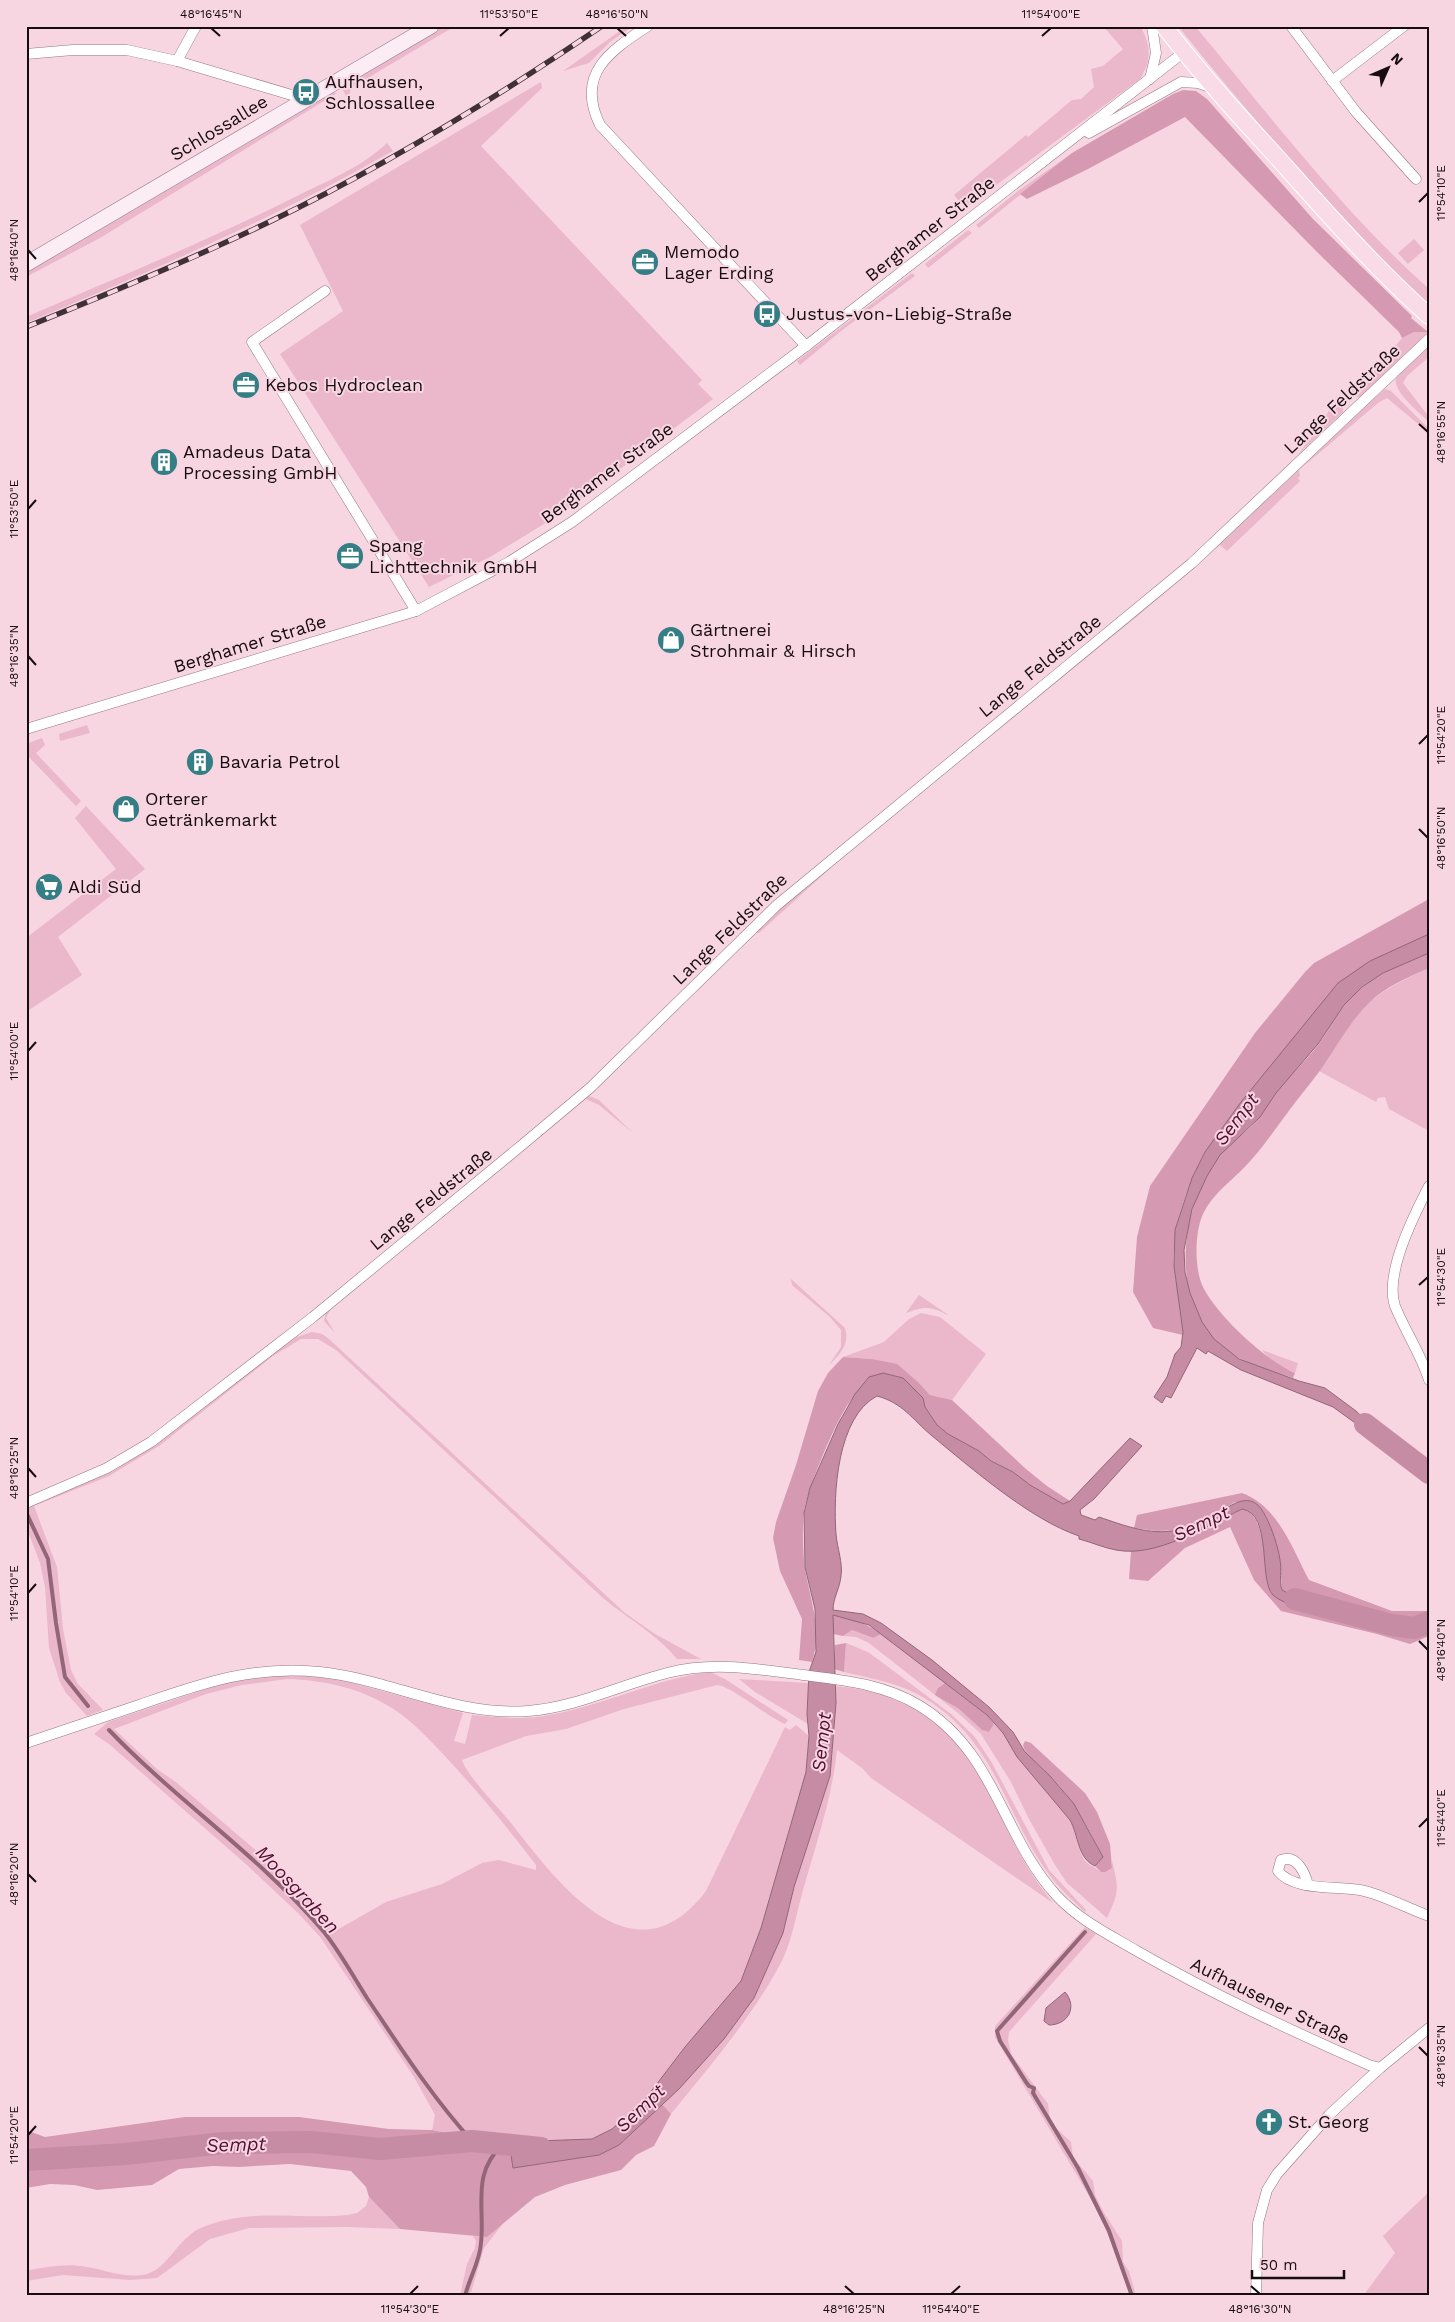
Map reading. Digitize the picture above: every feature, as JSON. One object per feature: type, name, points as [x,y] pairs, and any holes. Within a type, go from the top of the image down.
[{"type":"main road","name":"Schlossallee","points":[[26,264],[431,26]]},
{"type":"main road","points":[[1164,26],[1214,88],[1356,244],[1429,316]]},
{"type":"street","points":[[177,61],[196,26]]},
{"type":"street","points":[[648,26],[605,58],[598,70],[592,90],[592,103],[600,125],[806,346]]},
{"type":"street","points":[[1149,80],[1156,53],[1152,26]]},
{"type":"street","points":[[1291,26],[1356,112],[1416,179]]},
{"type":"street","points":[[1332,81],[1404,26]]},
{"type":"street","points":[[26,54],[73,50],[127,50],[177,61],[305,99]]},
{"type":"street","name":"Berghamer Straße","points":[[26,729],[416,610],[509,562],[572,522],[806,346],[1184,52]]},
{"type":"street","name":"Berghamer Straße","points":[[1058,151],[1181,82],[1198,83],[1214,88]]},
{"type":"street","points":[[325,292],[252,342],[416,610]]},
{"type":"street","name":"Lange Feldstraße","points":[[28,1502],[107,1468],[151,1442],[313,1317],[522,1145],[590,1088],[776,905],[1192,563],[1429,339]]},
{"type":"street","points":[[1429,1186],[1406,1234],[1393,1281],[1394,1304],[1429,1380]]},
{"type":"street","name":"Aufhausener Straße","points":[[26,1743],[173,1693],[243,1673],[270,1670],[320,1672],[352,1676],[457,1704],[513,1712],[559,1708],[670,1672],[700,1667],[738,1667],[842,1680],[885,1690],[906,1698],[937,1717],[962,1741],[988,1777],[1039,1873],[1060,1899],[1094,1926],[1224,1999],[1369,2065],[1380,2068]]},
{"type":"street","points":[[1308,1885],[1362,1890],[1429,1916]]},
{"type":"street","points":[[1256,2296],[1258,2223],[1267,2190],[1277,2174],[1329,2115],[1380,2068],[1429,2028]]},
{"type":"shaded area","points":[[442,26],[455,26],[351,88],[348,100],[343,90],[343,85]]},
{"type":"shaded area","points":[[627,26],[633,26],[610,42],[589,63],[563,71]]},
{"type":"shaded area","points":[[1103,26],[1140,26],[1149,52],[1147,66],[1140,79],[965,208],[954,195],[1026,135],[1028,137],[1072,100],[1081,99],[1094,87],[1091,69],[1103,66],[1123,49]]},
{"type":"shaded area","points":[[1178,26],[1195,26],[1279,128],[1366,228],[1429,289],[1429,304],[1399,277],[1308,179],[1242,104]]},
{"type":"shaded area","points":[[541,82],[542,88],[481,146],[702,380],[698,384],[713,399],[562,513],[490,557],[429,587],[280,354],[343,311],[300,225]]},
{"type":"shaded area","points":[[1183,90],[1196,91],[1207,99],[1313,219],[1412,316],[1411,318],[1428,332],[1414,332],[1402,338],[1399,332],[1317,252],[1185,117],[1027,199],[1020,194],[1072,153]]},
{"type":"shaded area","points":[[330,92],[337,93],[100,238],[26,277],[26,273]]},
{"type":"shaded area","points":[[387,143],[393,151],[304,199],[212,243],[26,323],[26,317],[195,244],[331,180],[355,167]]},
{"type":"shaded area","points":[[1072,153],[979,228],[976,225],[1018,191]]},
{"type":"shaded area","points":[[968,230],[972,233],[928,268],[925,264]]},
{"type":"shaded area","points":[[1414,239],[1424,250],[1408,264],[1398,253]]},
{"type":"shaded area","points":[[912,273],[915,276],[841,331],[800,365],[797,361]]},
{"type":"shaded area","points":[[1414,332],[1428,332],[1360,397],[1350,397],[1344,393],[1368,379],[1402,338]]},
{"type":"shaded area","points":[[1429,346],[1429,357],[1407,376],[1403,383],[1429,417],[1429,422],[1401,394],[1396,381],[1397,376],[1404,368]]},
{"type":"shaded area","points":[[1385,389],[1391,391],[1429,429],[1429,433],[1387,398],[1378,403],[1299,470],[1300,476],[1298,478],[1300,481],[1227,551],[1220,545],[1140,614],[845,855],[759,933],[755,933],[795,894],[1025,704]]},
{"type":"shaded area","points":[[1342,394],[1343,412],[1298,454],[1318,430],[1336,398]]},
{"type":"shaded area","points":[[87,725],[90,733],[60,741],[59,734]]},
{"type":"shaded area","points":[[42,738],[45,745],[36,753],[81,801],[76,806],[29,757],[26,759],[26,744]]},
{"type":"shaded area","points":[[86,806],[145,869],[58,937],[82,975],[26,1012],[26,938],[116,869],[75,818]]},
{"type":"shaded area","points":[[1429,899],[1429,934],[1338,983],[1205,1152],[1192,1179],[1182,1207],[1175,1236],[1174,1266],[1183,1335],[1153,1328],[1133,1292],[1137,1237],[1150,1186],[1255,1033],[1305,972],[1314,963]]},
{"type":"shaded area","points":[[1429,953],[1429,968],[1390,987],[1362,1010],[1319,1072],[1262,1147],[1246,1166],[1214,1197],[1204,1212],[1198,1230],[1196,1251],[1198,1272],[1204,1289],[1221,1313],[1244,1337],[1270,1358],[1295,1373],[1293,1378],[1242,1360],[1227,1351],[1208,1332],[1195,1309],[1188,1284],[1186,1256],[1188,1228],[1195,1201],[1206,1176],[1220,1155],[1257,1121],[1272,1098],[1313,1051],[1351,997],[1382,974],[1405,962]]},
{"type":"shaded area","points":[[1429,968],[1429,1131],[1389,1109],[1385,1097],[1378,1098],[1376,1102],[1319,1071],[1357,1015],[1372,1000],[1392,987]]},
{"type":"shaded area","points":[[589,1096],[599,1100],[633,1133],[599,1105],[586,1099],[330,1310],[326,1318],[335,1333],[324,1321],[326,1312],[585,1097]]},
{"type":"shaded area","points":[[791,1279],[845,1328],[846,1339],[843,1349],[829,1365],[841,1347],[841,1330],[830,1317],[792,1285]]},
{"type":"shaded area","points":[[919,1295],[947,1315],[931,1308],[917,1309],[906,1313]]},
{"type":"shaded area","points":[[921,1313],[940,1317],[986,1354],[952,1400],[930,1395],[919,1383],[872,1359],[843,1357],[884,1342],[909,1319]]},
{"type":"shaded area","points":[[312,1332],[322,1334],[329,1339],[625,1613],[655,1634],[701,1659],[677,1659],[652,1634],[603,1598],[336,1350],[318,1339],[301,1339],[273,1356],[159,1446],[109,1476],[34,1506],[57,1567],[63,1629],[71,1670],[78,1684],[103,1710],[87,1716],[66,1693],[60,1682],[49,1648],[45,1587],[40,1563],[26,1526],[26,1506],[112,1472],[141,1454],[294,1338]]},
{"type":"shaded area","points":[[1262,1350],[1298,1363],[1295,1373],[1273,1361]]},
{"type":"shaded area","points":[[843,1357],[872,1359],[897,1364],[930,1395],[952,1400],[1026,1469],[1070,1501],[1063,1504],[1030,1485],[1013,1472],[991,1461],[979,1451],[948,1434],[937,1425],[925,1407],[923,1398],[903,1378],[883,1373],[856,1394],[841,1416],[818,1468],[804,1512],[805,1569],[816,1627],[815,1650],[812,1662],[799,1660],[802,1619],[780,1571],[773,1538],[776,1522],[796,1465],[818,1391],[828,1373]]},
{"type":"shaded area","points":[[1242,1493],[1255,1499],[1275,1518],[1283,1529],[1309,1580],[1392,1611],[1429,1611],[1429,1636],[1410,1644],[1377,1634],[1281,1611],[1254,1580],[1230,1527],[1185,1548],[1148,1581],[1129,1579],[1131,1551],[1182,1540],[1242,1509],[1250,1513],[1261,1532],[1272,1594],[1325,1603],[1293,1596],[1282,1590],[1280,1560],[1266,1516],[1256,1504],[1235,1502],[1220,1511],[1177,1530],[1157,1531],[1134,1528],[1137,1515]]},
{"type":"shaded area","points":[[833,1615],[858,1622],[881,1634],[873,1638],[852,1630],[843,1636],[833,1634]]},
{"type":"shaded area","points":[[852,1630],[872,1638],[881,1634],[945,1683],[938,1688],[936,1695],[959,1709],[982,1730],[989,1732],[994,1724],[1003,1733],[1017,1757],[1070,1820],[1080,1852],[1085,1861],[1101,1872],[1112,1868],[1112,1861],[1117,1890],[1107,1918],[1067,1883],[1029,1819],[1011,1782],[981,1734],[958,1713],[869,1643],[856,1637],[843,1636]]},
{"type":"shaded area","points":[[846,1643],[868,1652],[951,1714],[975,1737],[992,1763],[1049,1870],[1086,1910],[1085,1912],[1048,1873],[1032,1848],[981,1752],[964,1731],[943,1711],[917,1694],[890,1683],[844,1672]]},
{"type":"shaded area","points":[[846,1643],[844,1672],[834,1669],[835,1645]]},
{"type":"shaded area","points":[[710,1672],[725,1679],[788,1720],[785,1724],[741,1696],[717,1685],[624,1709],[566,1729],[526,1736],[462,1760],[477,1783],[551,1872],[574,1896],[599,1915],[625,1927],[652,1929],[679,1918],[706,1891],[785,1727],[790,1730],[796,1725],[809,1736],[806,1772],[761,1928],[741,1981],[685,2047],[643,2102],[612,2129],[592,2139],[510,2142],[510,2145],[432,2130],[435,2115],[414,2077],[321,1938],[298,1913],[248,1866],[109,1744],[94,1734],[108,1722],[243,1678],[273,1673],[326,1676],[463,1713],[454,1741],[465,1744],[472,1715],[517,1718],[544,1716],[565,1712],[689,1676]],"holes":[[[287,1679],[328,1683],[354,1690],[380,1701],[406,1718],[431,1741],[503,1822],[536,1865],[536,1870],[499,1860],[482,1863],[442,1884],[386,1902],[335,1931],[293,1882],[177,1783],[157,1769],[114,1729],[206,1694],[242,1685]]]},
{"type":"shaded area","points":[[739,1679],[808,1683],[808,1724],[755,1692]]},
{"type":"shaded area","points":[[945,1683],[987,1715],[994,1724],[989,1732],[982,1730],[959,1709],[935,1695],[938,1688]]},
{"type":"shaded area","points":[[834,1686],[859,1689],[883,1695],[904,1704],[924,1715],[958,1745],[986,1785],[1023,1859],[1053,1903],[871,1778],[862,1768],[837,1750],[835,1768],[822,1823],[792,1933],[782,1961],[741,2026],[671,2114],[662,2104],[679,2089],[766,1972],[783,1933],[794,1887],[830,1776],[836,1703]]},
{"type":"shaded area","points":[[1025,1741],[1031,1743],[1085,1793],[1097,1812],[1110,1844],[1112,1868],[1101,1872],[1095,1866],[1103,1857],[1091,1834],[1063,1790],[1026,1753],[1023,1745]]},
{"type":"shaded area","points":[[1085,1927],[1096,1934],[1009,2032],[1008,2040],[1011,2054],[1048,2104],[1050,2120],[1071,2142],[1073,2157],[1093,2181],[1095,2195],[1122,2241],[1123,2262],[1129,2271],[1136,2296],[1131,2296],[1101,2216],[995,2037],[995,2026]]},
{"type":"shaded area","points":[[662,2104],[671,2114],[654,2146],[636,2155],[621,2170],[565,2185],[535,2197],[487,2237],[400,2229],[369,2197],[366,2187],[351,2171],[290,2164],[179,2169],[152,2185],[97,2190],[74,2185],[50,2184],[26,2188],[26,2130],[45,2137],[185,2117],[299,2117],[389,2129],[432,2130],[510,2145],[514,2168],[599,2155],[619,2145]]},
{"type":"shaded area","points":[[1429,2192],[1429,2296],[1363,2296],[1395,2253],[1383,2236]]},
{"type":"shaded area","points":[[369,2197],[400,2229],[347,2227],[249,2228],[210,2239],[157,2278],[130,2280],[63,2275],[26,2281],[26,2271],[64,2265],[87,2267],[124,2275],[147,2274],[161,2266],[186,2239],[201,2228],[237,2218],[255,2216],[348,2215],[357,2213],[366,2206]]},
{"type":"shaded area","points":[[505,2221],[484,2248],[470,2296],[460,2296],[467,2264],[475,2248],[476,2241],[473,2236],[487,2237]]},
{"type":"water","points":[[1429,934],[1429,953],[1383,973],[1362,987],[1344,1005],[1318,1044],[1276,1093],[1260,1117],[1220,1155],[1207,1176],[1192,1209],[1184,1250],[1185,1272],[1190,1293],[1202,1322],[1214,1339],[1239,1359],[1299,1381],[1325,1388],[1356,1411],[1389,1442],[1376,1438],[1333,1407],[1241,1370],[1208,1351],[1206,1354],[1197,1348],[1171,1398],[1166,1396],[1162,1403],[1154,1397],[1167,1377],[1175,1354],[1181,1347],[1183,1332],[1174,1266],[1175,1230],[1192,1178],[1205,1152],[1241,1102],[1338,983],[1370,961]]},
{"type":"water","points":[[883,1373],[903,1378],[923,1398],[925,1407],[937,1425],[948,1434],[979,1451],[991,1461],[1013,1472],[1030,1485],[1063,1504],[1070,1501],[1130,1438],[1142,1446],[1094,1499],[1080,1510],[1081,1515],[1095,1520],[1099,1517],[1147,1531],[1177,1530],[1193,1525],[1238,1502],[1250,1501],[1256,1503],[1266,1517],[1273,1532],[1281,1564],[1282,1590],[1293,1596],[1325,1603],[1324,1610],[1284,1602],[1273,1595],[1266,1576],[1264,1548],[1258,1522],[1252,1514],[1242,1509],[1181,1539],[1148,1549],[1116,1550],[1079,1539],[1079,1536],[1041,1518],[1002,1492],[931,1435],[901,1407],[877,1396],[864,1406],[853,1421],[840,1458],[835,1517],[841,1571],[833,1610],[863,1614],[881,1623],[932,1660],[989,1707],[1013,1732],[1025,1752],[1050,1776],[1074,1804],[1103,1857],[1095,1866],[1085,1858],[1070,1820],[1017,1757],[1003,1733],[987,1715],[869,1625],[833,1615],[836,1703],[830,1776],[794,1887],[783,1933],[754,1998],[724,2039],[679,2089],[619,2145],[599,2155],[513,2168],[509,2142],[592,2139],[612,2129],[643,2102],[685,2047],[741,1981],[761,1928],[806,1772],[809,1736],[807,1714],[809,1672],[816,1652],[815,1609],[805,1567],[804,1513],[810,1488],[838,1424],[855,1394],[869,1377]]},
{"type":"water","points":[[1065,1992],[1071,2003],[1069,2014],[1061,2022],[1049,2025],[1044,2021],[1046,2008]]},
{"type":"waterway","name":"Sempt","points":[[1365,1424],[1429,1473]]},
{"type":"waterway","name":"Moosgraben","points":[[26,1512],[48,1559],[65,1677],[88,1706]]},
{"type":"waterway","name":"Sempt","points":[[1295,1599],[1392,1625],[1414,1628],[1429,1622]]},
{"type":"waterway","name":"Moosgraben","points":[[109,1730],[162,1781],[273,1878],[324,1932],[417,2071],[443,2107],[472,2141]]},
{"type":"waterway","points":[[1085,1932],[997,2031],[1000,2041],[1026,2082],[1034,2088],[1033,2093],[1078,2168],[1109,2231],[1132,2296]]},
{"type":"waterway","name":"Sempt","points":[[26,2160],[126,2154],[223,2143],[311,2142],[380,2149],[472,2141],[541,2148]]},
{"type":"waterway","points":[[465,2296],[480,2250],[483,2178],[493,2155],[503,2144]]},
{"type":"railway","points":[[26,327],[239,236],[355,178],[481,105],[602,26]]},
{"type":"place","name":"Aufhausen, Schlossallee","points":[[306,92]]},
{"type":"place","name":"Memodo Lager Erding","points":[[645,262]]},
{"type":"place","name":"Justus-von-Liebig-Straße","points":[[767,314]]},
{"type":"place","name":"Kebos Hydroclean","points":[[246,385]]},
{"type":"place","name":"Amadeus Data Processing GmbH","points":[[164,462]]},
{"type":"place","name":"Spang Lichttechnik GmbH","points":[[350,556]]},
{"type":"place","name":"Gärtnerei Strohmair & Hirsch","points":[[671,640]]},
{"type":"place","name":"Bavaria Petrol","points":[[200,762]]},
{"type":"place","name":"Orterer Getränkemarkt","points":[[126,809]]},
{"type":"place","name":"Aldi Süd","points":[[49,887]]},
{"type":"place","name":"St. Georg","points":[[1269,2122]]}]
